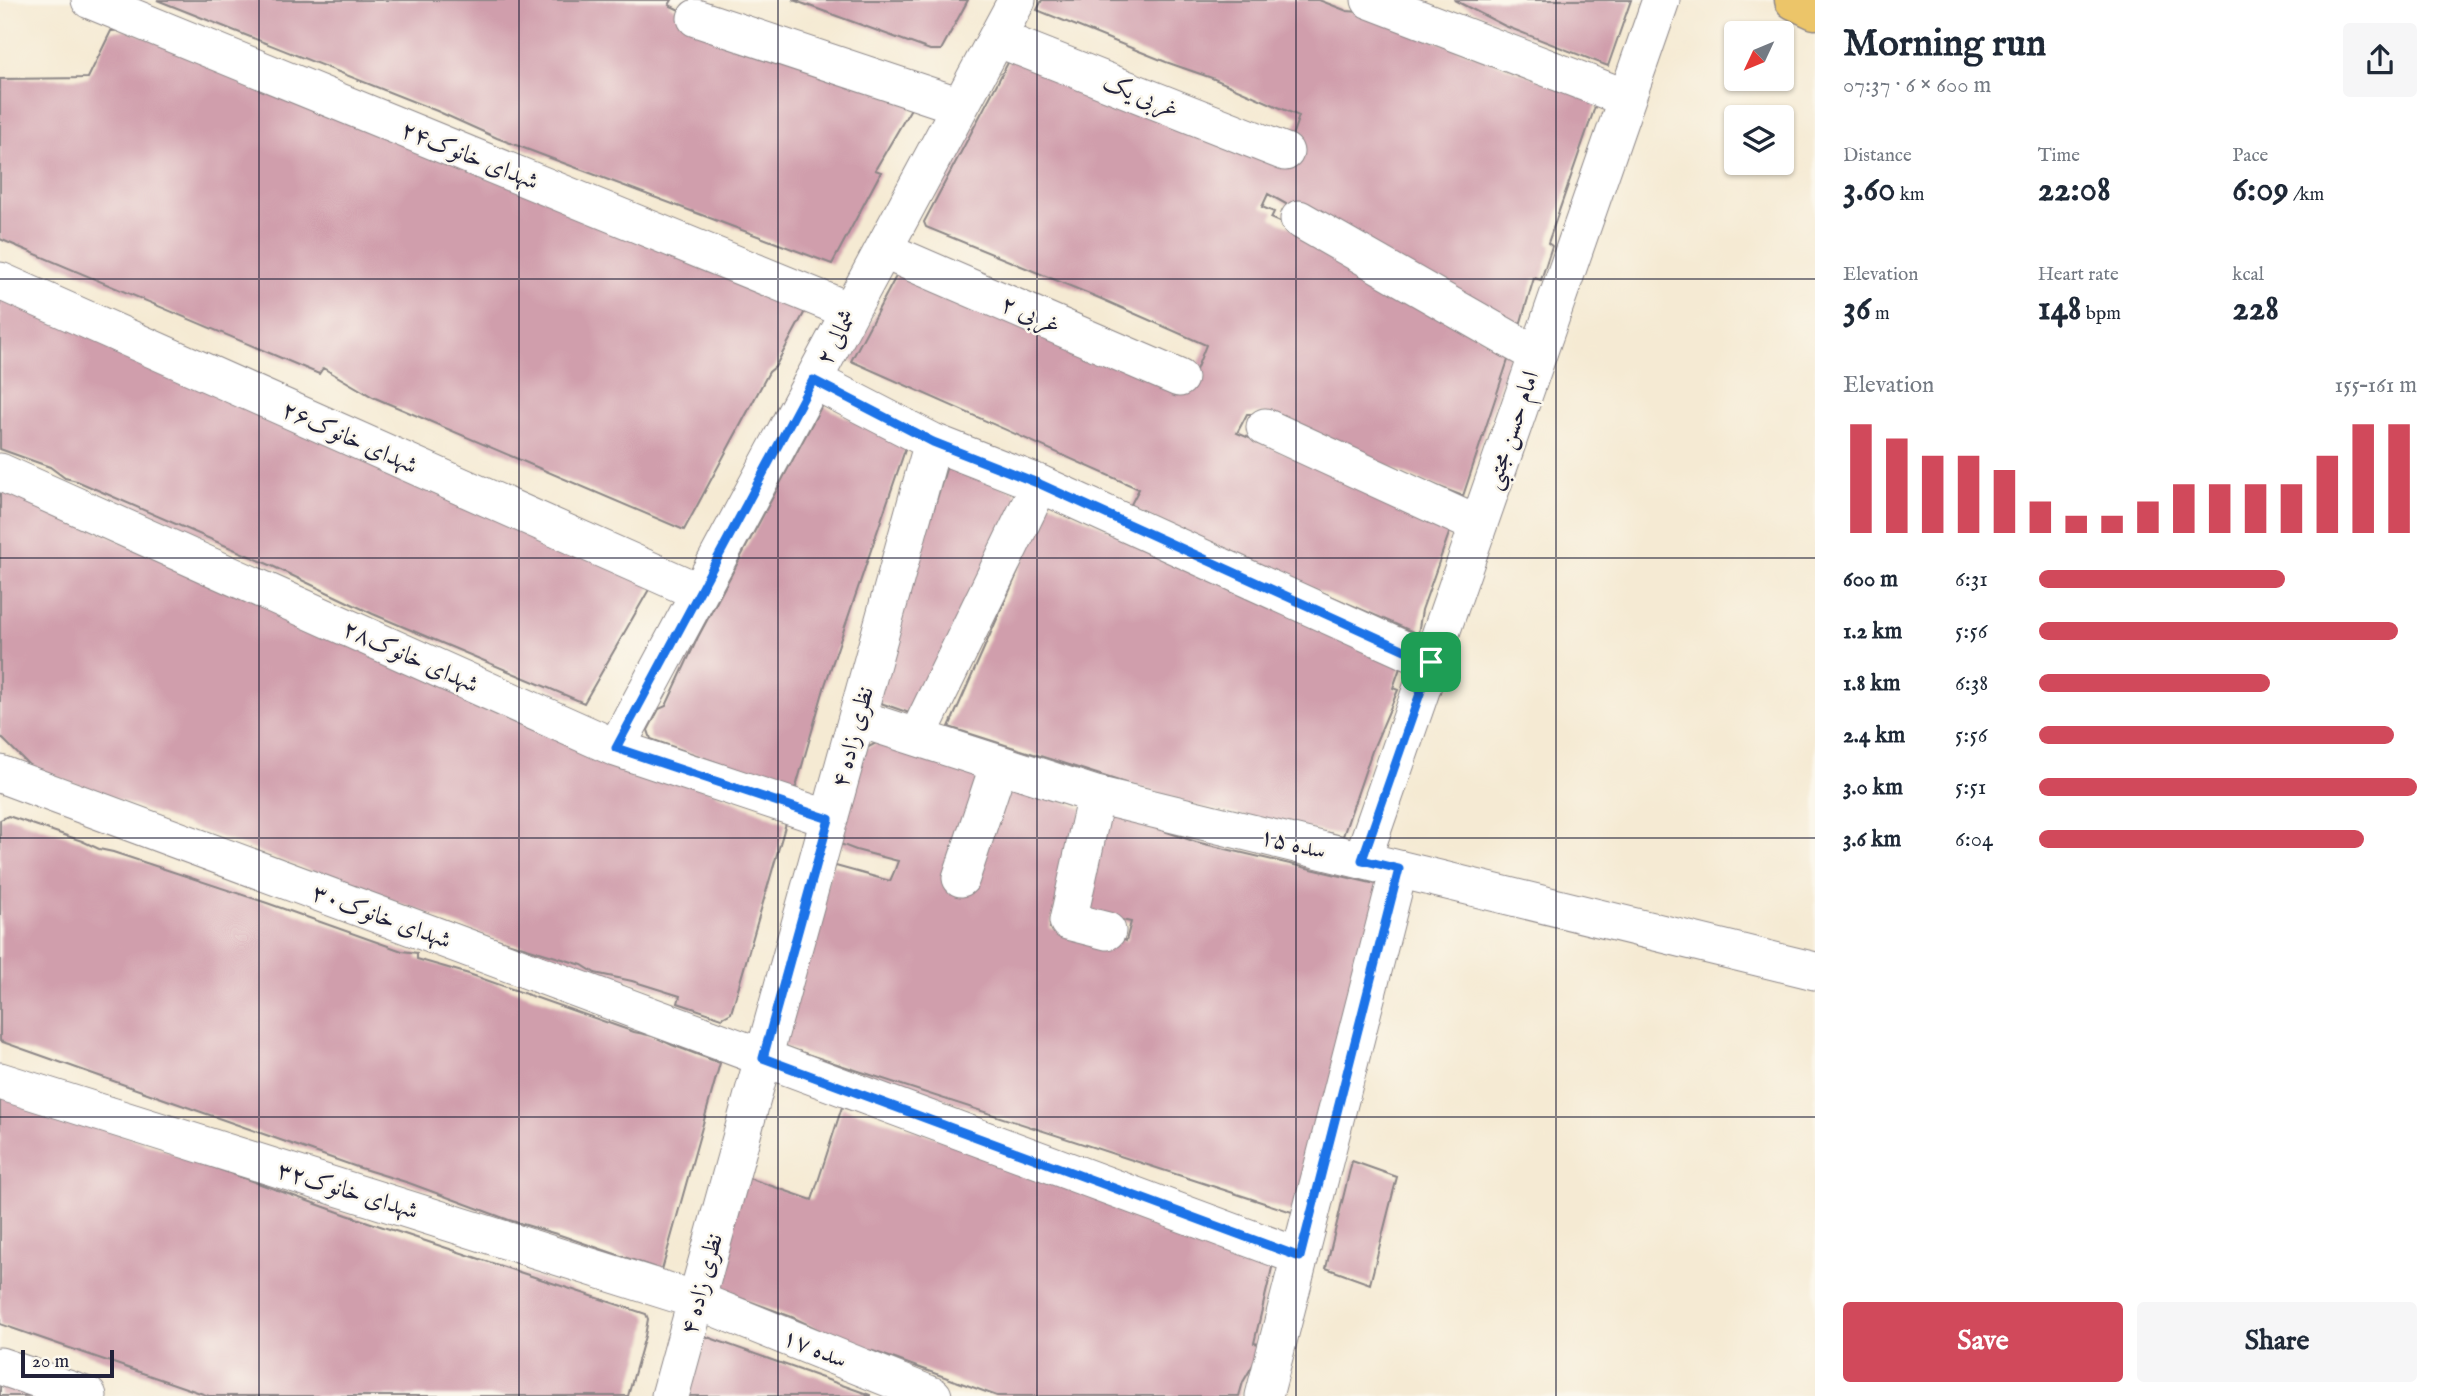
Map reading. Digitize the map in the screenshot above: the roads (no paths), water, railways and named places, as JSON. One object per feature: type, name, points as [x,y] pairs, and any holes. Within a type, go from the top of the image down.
[{"type":"main road","points":[[1794,0],[1815,10]]},
{"type":"street","name":"شمالی ۲","points":[[616,748],[1017,0]]},
{"type":"street","points":[[1370,0],[1626,98]]},
{"type":"street","name":"امام حسن مجتبی","points":[[1362,860],[1661,0]]},
{"type":"street","name":"شهدای خانوک۲۴","points":[[100,2],[850,311]]},
{"type":"street","points":[[696,18],[960,106]]},
{"type":"street","name":"غربی یک","points":[[997,37],[1285,152]]},
{"type":"street","points":[[1299,219],[1537,355]]},
{"type":"street","name":"۲ غربی","points":[[883,250],[1180,378]]},
{"type":"street","name":"شهدای خانوک۲۶","points":[[0,281],[699,592]]},
{"type":"street","points":[[813,380],[933,442],[1040,484],[1431,662]]},
{"type":"street","points":[[1265,427],[1478,525]]},
{"type":"street","name":"نظری زاده ۴","points":[[670,1396],[933,442]]},
{"type":"street","name":"شهدای خانوک۲۸","points":[[0,472],[616,748],[829,819]]},
{"type":"street","points":[[917,737],[1040,484]]},
{"type":"street","name":"سده ۱۵","points":[[857,718],[1096,796],[1815,971]]},
{"type":"street","points":[[961,878],[999,764]]},
{"type":"street","name":"شهدای خانوک۳۰","points":[[0,774],[1300,1257]]},
{"type":"street","points":[[1096,796],[1068,921],[1107,931]]},
{"type":"street","points":[[1264,1396],[1399,869]]},
{"type":"street","name":"شهدای خانوک۳۲","points":[[0,1081],[696,1300]]},
{"type":"street","name":"سده ۱۷","points":[[696,1300],[933,1396]]},
{"type":"street","points":[[0,1366],[88,1396]]}]
